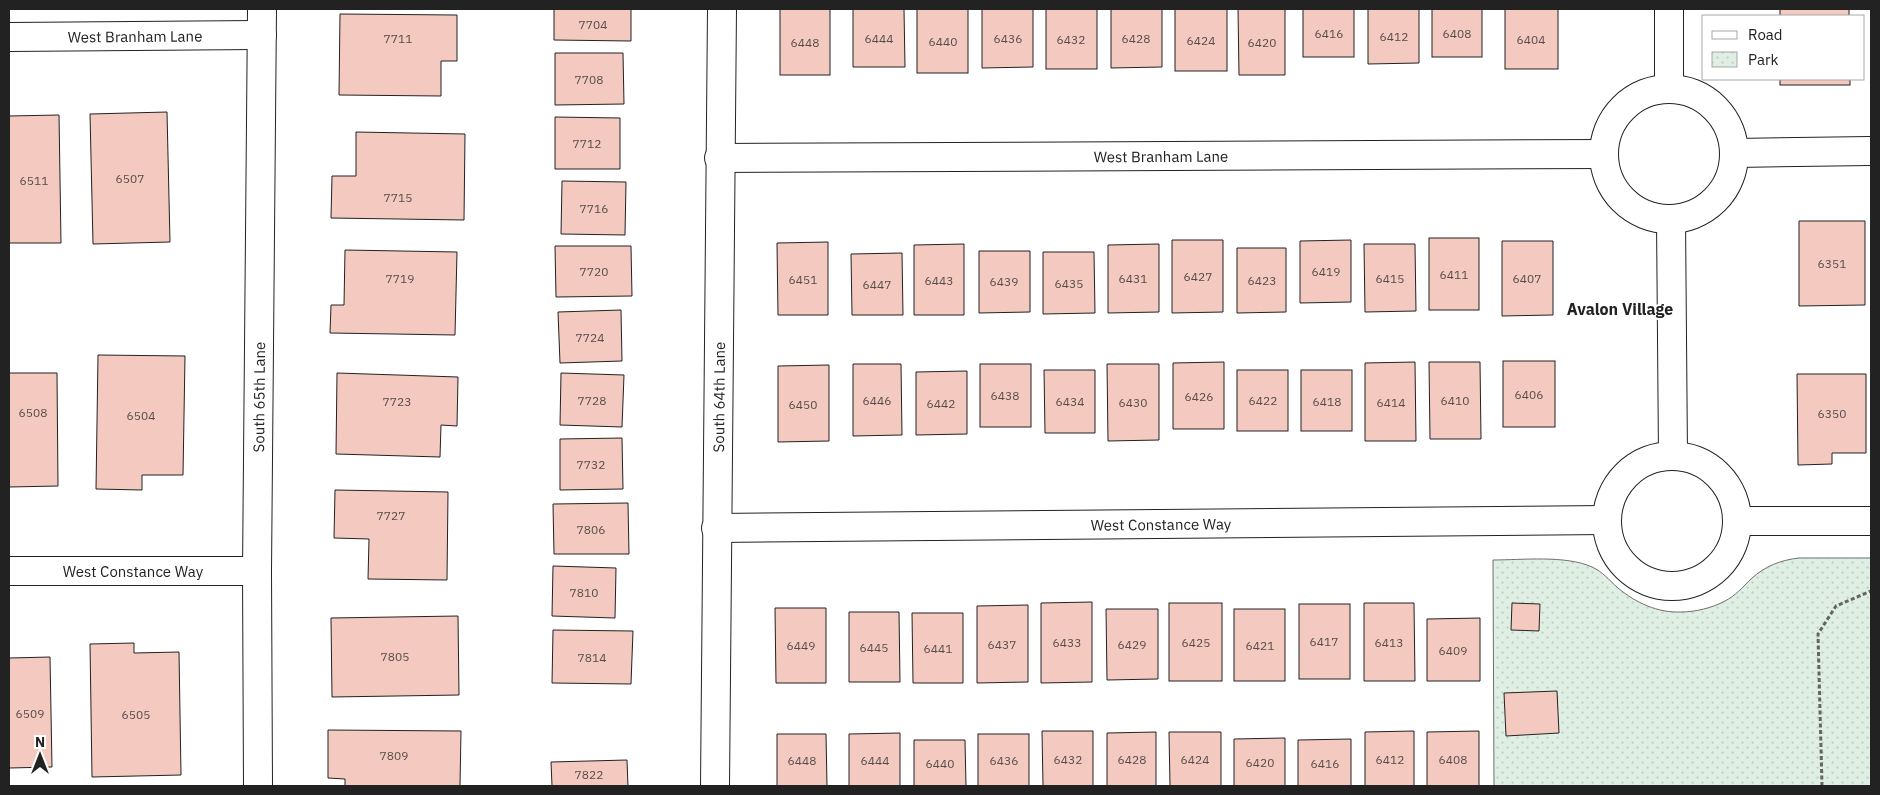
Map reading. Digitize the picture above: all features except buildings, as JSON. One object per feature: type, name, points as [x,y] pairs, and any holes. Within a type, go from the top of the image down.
[{"type":"street","name":"South 65th Lane","points":[[258,786],[257,571],[262,9]]},
{"type":"street","name":"South 64th Lane","points":[[714,786],[722,9]]},
{"type":"street","points":[[1669,9],[1669,89]]},
{"type":"street","name":"West Branham Lane","points":[[9,37],[262,35]]},
{"type":"street","points":[[1669,89],[1689,92],[1708,101],[1722,115],[1731,133],[1735,153],[1732,173],[1723,191],[1709,206],[1691,215],[1672,219],[1656,218],[1629,206],[1618,195],[1610,182],[1605,168],[1604,154],[1607,134],[1616,116],[1631,101],[1649,92],[1669,89]]},
{"type":"street","points":[[1735,153],[1871,152]]},
{"type":"street","name":"West Branham Lane","points":[[719,158],[1604,154]]},
{"type":"street","points":[[1672,219],[1673,456]]},
{"type":"street","points":[[1673,456],[1693,460],[1711,469],[1725,483],[1734,501],[1737,521],[1734,540],[1726,556],[1715,570],[1698,580],[1680,586],[1662,586],[1644,580],[1628,570],[1616,556],[1609,539],[1606,520],[1609,500],[1619,482],[1634,468],[1652,459],[1673,456]]},
{"type":"street","name":"West Constance Way","points":[[716,528],[1606,520]]},
{"type":"street","points":[[1737,521],[1871,522]]},
{"type":"street","name":"West Constance Way","points":[[9,571],[257,571]]},
{"type":"path","points":[[1822,786],[1818,634],[1836,606],[1871,591]]},
{"type":"green space","points":[[1799,558],[1871,558],[1871,786],[1494,786],[1493,560],[1543,559],[1581,563],[1599,571],[1625,593],[1648,606],[1664,611],[1681,612],[1703,609],[1720,603],[1732,597],[1756,574],[1768,567],[1786,560]]},
{"type":"district","name":"Avalon Village","points":[[1620,309]]}]
